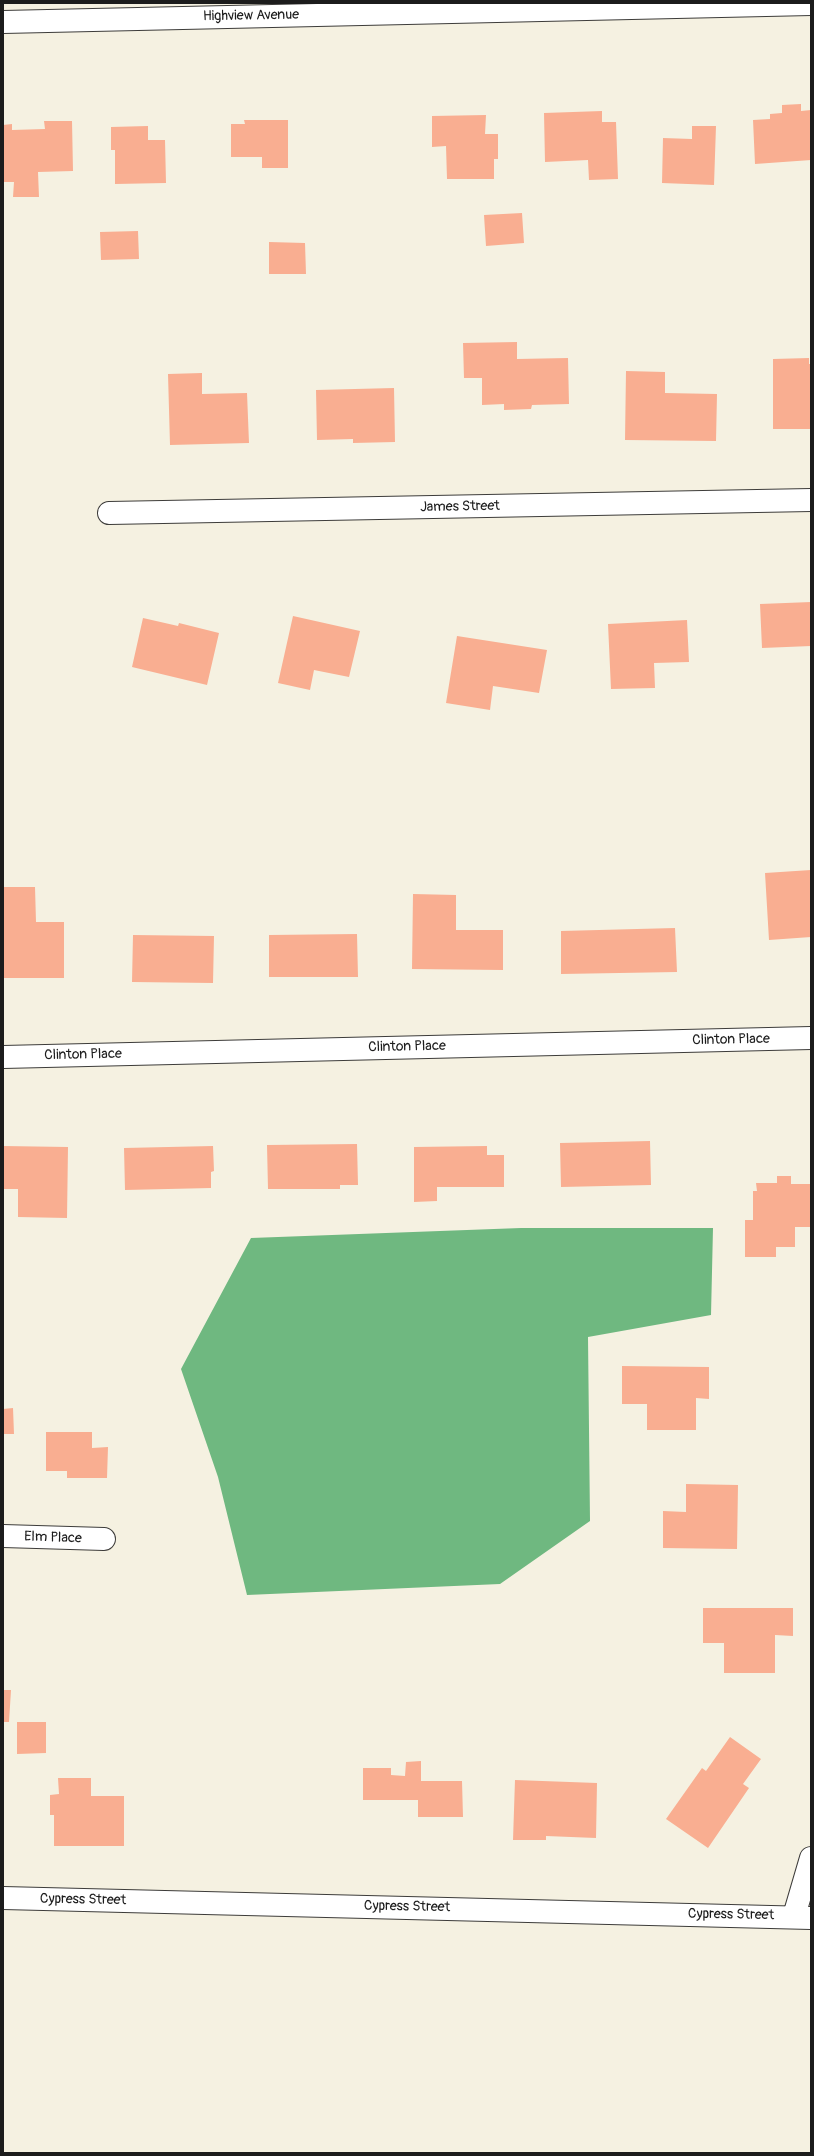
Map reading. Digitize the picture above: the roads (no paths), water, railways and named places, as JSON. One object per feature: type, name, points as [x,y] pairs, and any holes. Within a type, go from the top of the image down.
[{"type":"street","name":"Highview Avenue","points":[[3,22],[811,4]]},
{"type":"street","name":"James Street","points":[[109,513],[811,500]]},
{"type":"street","name":"Clinton Place","points":[[3,1056],[811,1038]]},
{"type":"street","name":"Elm Place","points":[[3,1536],[104,1539]]},
{"type":"street","points":[[803,1917],[811,1858]]},
{"type":"street","name":"Cypress Street","points":[[3,1898],[803,1917]]}]
